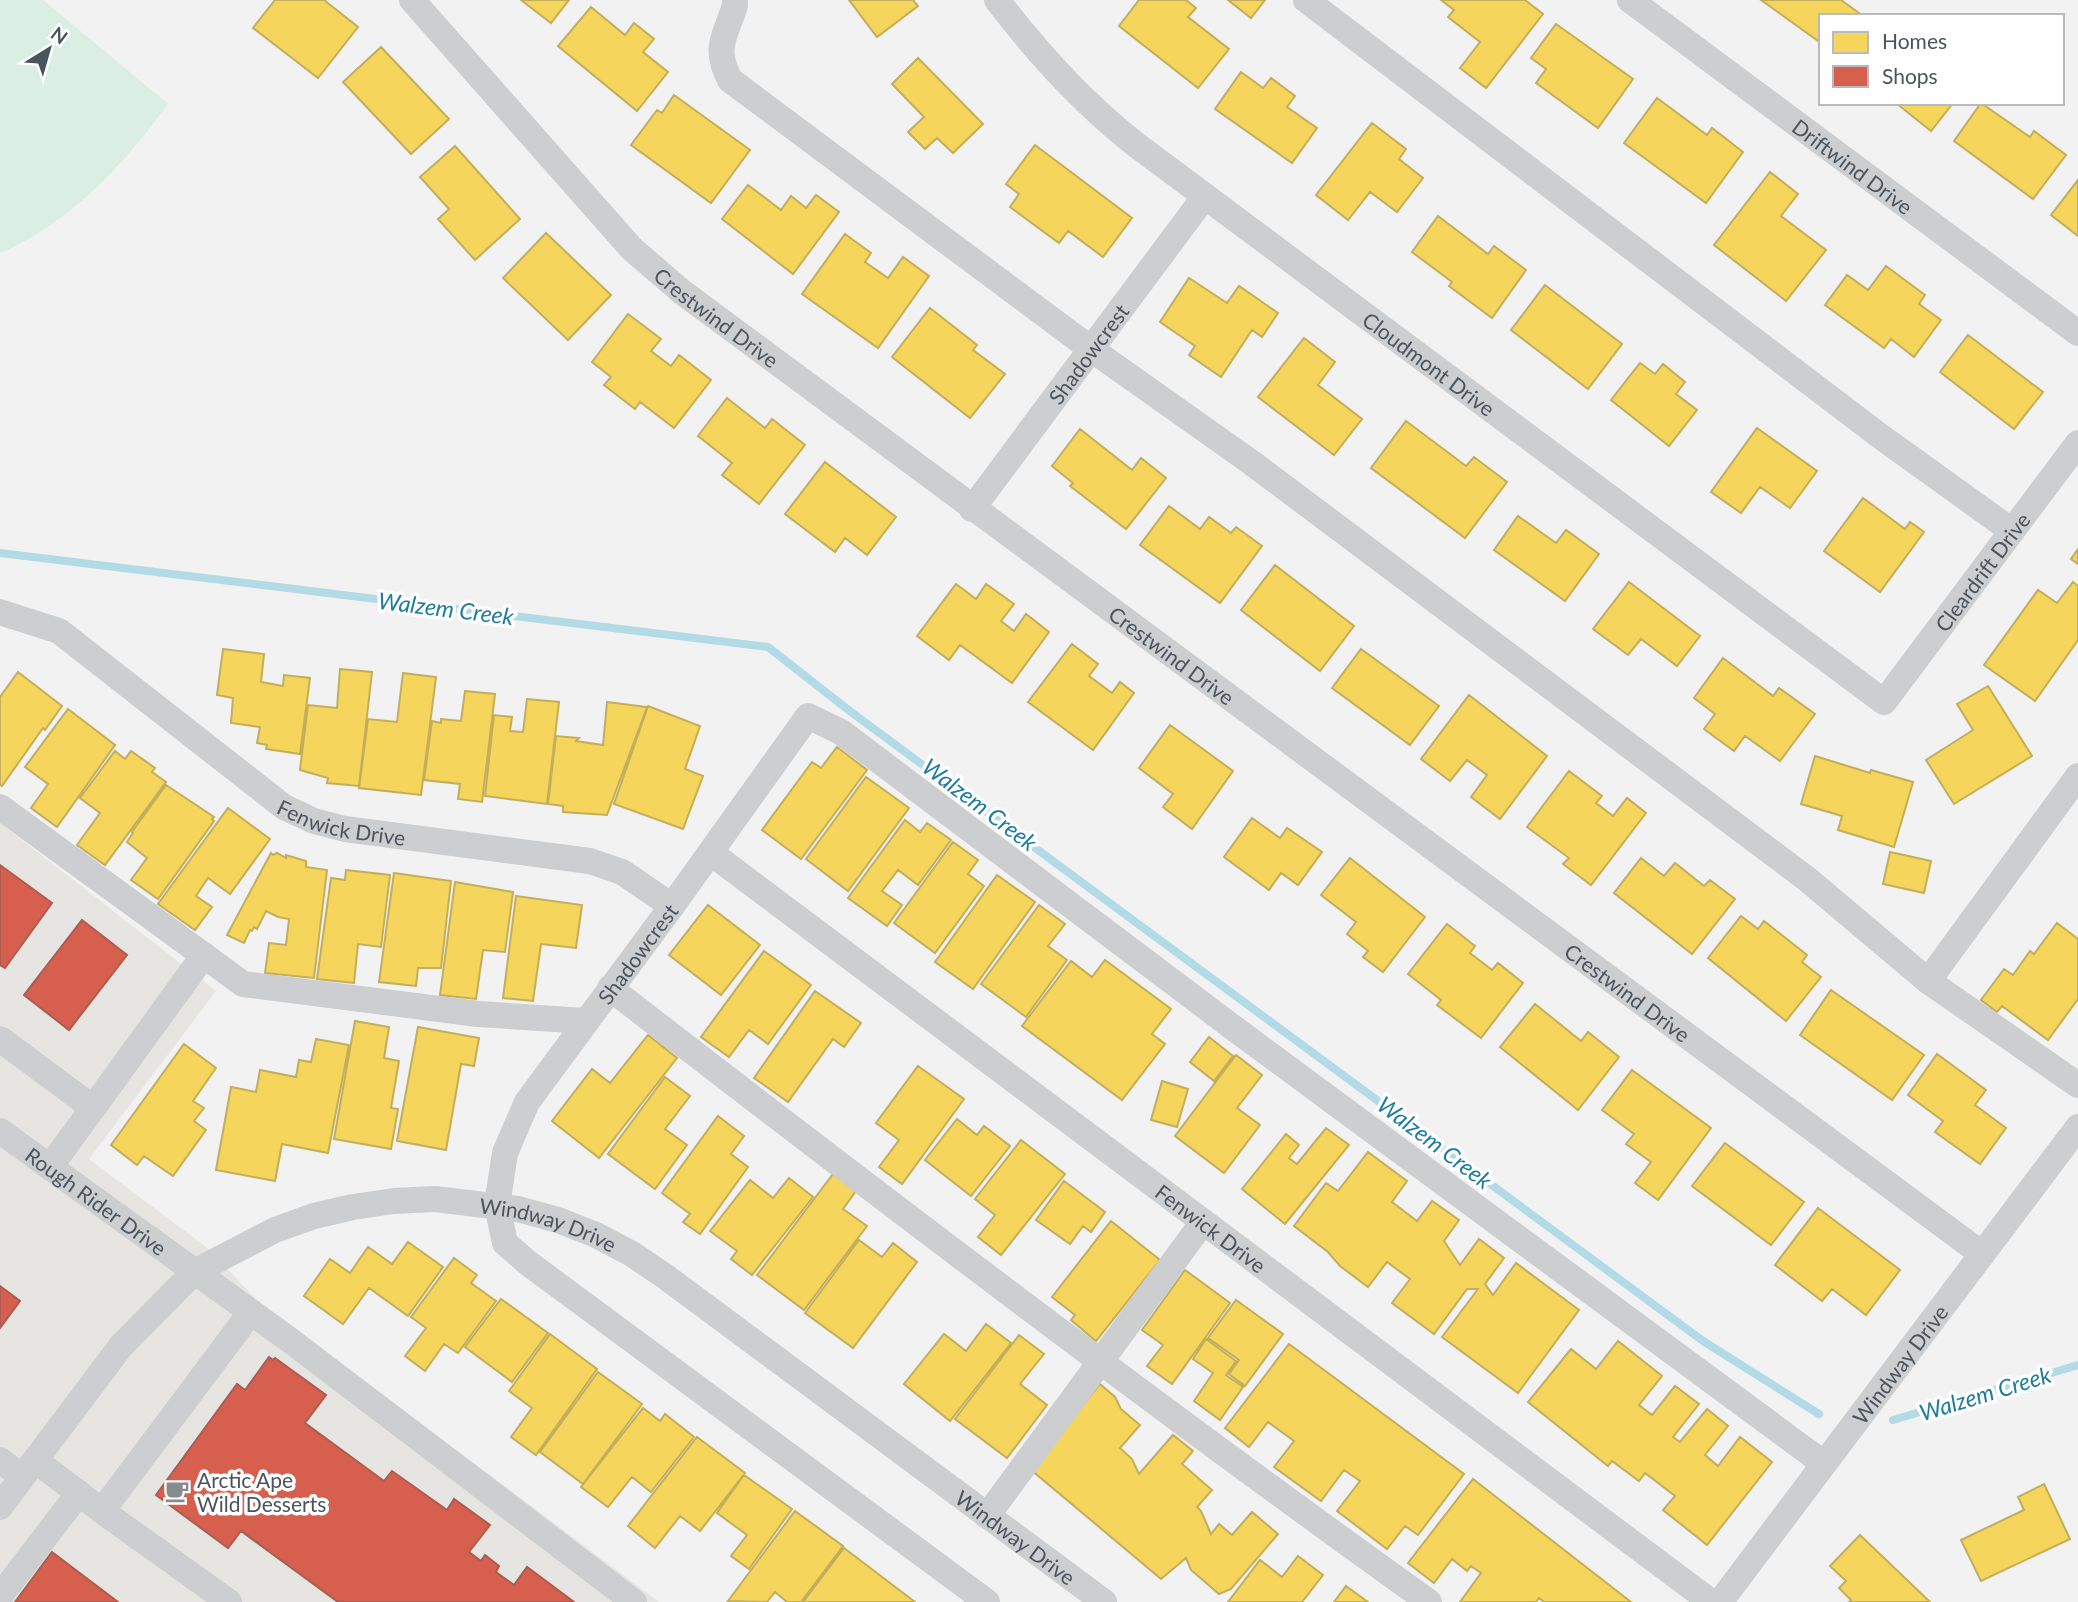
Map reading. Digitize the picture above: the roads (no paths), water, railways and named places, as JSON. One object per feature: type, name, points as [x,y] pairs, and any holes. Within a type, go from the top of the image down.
[{"type":"street","name":"Crestwind Drive","points":[[412,0],[632,249],[682,292],[1982,1254]]},
{"type":"street","points":[[735,0],[720,50],[721,62],[730,80],[1091,349],[1252,463],[1807,879],[1928,981],[2078,1085]]},
{"type":"street","name":"Cloudmont Drive","points":[[997,0],[1063,81],[1108,123],[1884,702]]},
{"type":"street","points":[[1306,0],[1869,428],[2012,531]]},
{"type":"street","name":"Driftwind Drive","points":[[1630,0],[2078,333]]},
{"type":"street","name":"Shadowcrest","points":[[972,509],[1205,196]]},
{"type":"street","name":"Cleardrift Drive","points":[[1884,702],[2078,443]]},
{"type":"street","name":"Fenwick Drive","points":[[0,612],[60,631],[284,807],[314,821],[345,829],[590,861],[622,872],[672,906]]},
{"type":"street","name":"Shadowcrest","points":[[497,1205],[505,1153],[527,1102],[711,853],[808,716],[841,732],[1321,1093],[1823,1463]]},
{"type":"street","points":[[1928,981],[2078,776]]},
{"type":"street","points":[[0,807],[243,984],[478,1014],[586,1021]]},
{"type":"street","name":"Fenwick Drive","points":[[711,853],[1711,1602]]},
{"type":"street","points":[[50,1167],[204,955]]},
{"type":"street","points":[[610,988],[855,1177],[1304,1513],[1429,1602]]},
{"type":"street","points":[[0,1039],[93,1108]]},
{"type":"street","name":"Windway Drive","points":[[1720,1602],[2078,1127]]},
{"type":"street","name":"Rough Rider Drive","points":[[0,1131],[251,1312],[634,1602]]},
{"type":"street","name":"Windway Drive","points":[[0,1507],[121,1346],[194,1272],[275,1230],[314,1216],[353,1206],[435,1199],[497,1205],[558,1220],[596,1235],[632,1254],[1104,1602]]},
{"type":"street","points":[[497,1205],[505,1243],[528,1263],[987,1602]]},
{"type":"street","points":[[987,1516],[1203,1222]]},
{"type":"street","points":[[102,1511],[251,1312]]},
{"type":"street","points":[[0,1460],[28,1469],[79,1493],[229,1602]]},
{"type":"street","points":[[0,1596],[79,1493]]},
{"type":"waterway","name":"Walzem Creek","points":[[0,553],[768,647],[851,712],[1703,1341],[1819,1414]]},
{"type":"waterway","name":"Walzem Creek","points":[[1893,1420],[2078,1365]]},
{"type":"place","name":"Arctic Ape Wild Desserts","points":[[177,1491]]}]
